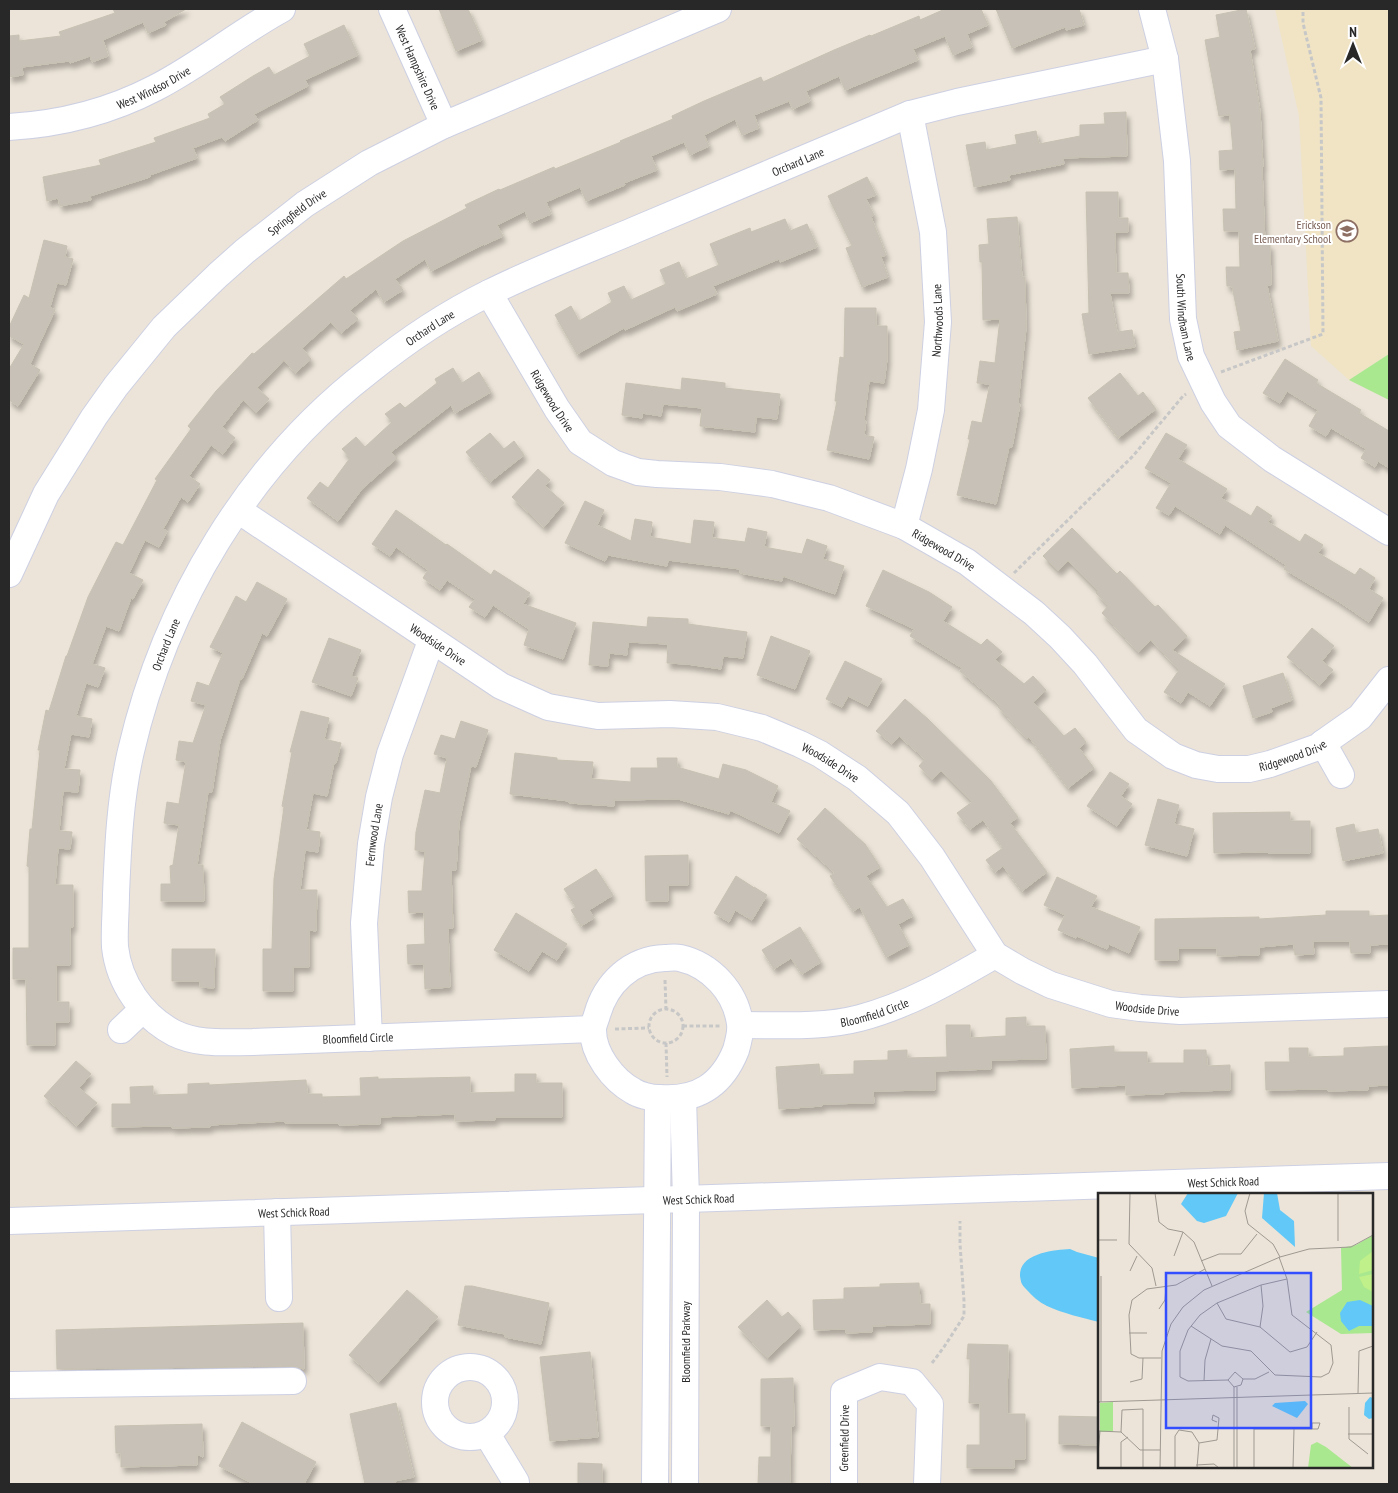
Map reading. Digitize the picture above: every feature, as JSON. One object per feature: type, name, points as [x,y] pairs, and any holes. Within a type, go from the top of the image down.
[{"type":"street","name":"West Windsor Drive","points":[[9,127],[38,125],[99,112],[155,88],[282,9]]},
{"type":"street","name":"West Hampshire Drive","points":[[392,9],[444,126]]},
{"type":"street","name":"Springfield Drive","points":[[9,574],[46,494],[94,417],[116,386],[164,327],[245,251],[305,204],[369,164],[444,126],[718,9]]},
{"type":"street","name":"South Windham Lane","points":[[1152,9],[1165,59],[1177,161],[1183,319],[1191,356],[1213,402],[1228,426],[1272,459],[1389,532]]},
{"type":"street","name":"Orchard Lane","points":[[140,1006],[119,967],[115,945],[118,838],[130,754],[148,689],[176,616],[210,553],[238,510],[264,475],[300,433],[359,378],[418,334],[489,293],[910,114],[957,102],[1165,59]]},
{"type":"street","name":"Northwoods Lane","points":[[904,526],[931,410],[938,322],[933,232],[910,114]]},
{"type":"street","name":"Ridgewood Drive","points":[[489,293],[557,409],[580,442],[612,463],[638,472],[720,477],[772,484],[829,498],[904,526],[967,562],[1034,613],[1060,637],[1105,688],[1136,730],[1173,756],[1196,765],[1218,769],[1249,769],[1270,764],[1318,747],[1360,716],[1389,680]]},
{"type":"street","name":"Woodside Drive","points":[[238,510],[431,641],[501,686],[548,707],[598,716],[670,714],[717,717],[762,728],[820,754],[857,778],[898,813],[932,857],[995,955],[1022,971],[1051,984],[1111,1004],[1180,1011],[1389,1004]]},
{"type":"street","name":"Fernwood Lane","points":[[369,1038],[364,923],[371,844],[379,798],[390,754],[431,641]]},
{"type":"street","points":[[1323,743],[1341,774]]},
{"type":"street","name":"Bloomfield Circle","points":[[741,1026],[824,1024],[858,1018],[914,999],[995,955]]},
{"type":"street","points":[[665,958],[679,958],[703,966],[722,982],[735,1004],[741,1026],[731,1063],[720,1078],[706,1089],[669,1098],[634,1092],[621,1082],[607,1067],[597,1048],[593,1029],[600,1006],[612,984],[630,967],[654,959],[665,958]]},
{"type":"street","points":[[122,1030],[140,1006]]},
{"type":"street","name":"Bloomfield Circle","points":[[140,1006],[161,1025],[172,1032],[186,1038],[214,1043],[593,1029]]},
{"type":"street","points":[[669,1098],[686,1199]]},
{"type":"street","points":[[655,1484],[656,1200],[669,1098]]},
{"type":"street","name":"West Schick Road","points":[[9,1221],[1389,1176]]},
{"type":"street","name":"Bloomfield Parkway","points":[[685,1484],[686,1199]]},
{"type":"street","points":[[277,1212],[279,1298]]},
{"type":"street","name":"Greenfield Drive","points":[[844,1484],[844,1392],[880,1377],[912,1382],[930,1404],[926,1484]]},
{"type":"street","points":[[10,1384],[293,1381]]},
{"type":"street","points":[[487,1434],[516,1484]]},
{"type":"path","points":[[1000,586],[1133,456],[1182,396],[1222,372],[1323,334],[1321,98],[1303,23],[1303,9]]},
{"type":"path","points":[[665,958],[666,1009]]},
{"type":"path","points":[[666,1009],[680,1016],[683,1026],[676,1039],[666,1042],[653,1037],[650,1028],[652,1017],[660,1010],[666,1009]]},
{"type":"path","points":[[683,1026],[741,1026]]},
{"type":"path","points":[[593,1029],[650,1028]]},
{"type":"path","points":[[666,1042],[669,1098]]},
{"type":"path","points":[[932,1363],[964,1316],[960,1221]]},
{"type":"shaded area","name":"Erickson Elementary School","points":[[1275,9],[1389,9],[1389,354],[1349,380],[1311,346],[1299,116]]},
{"type":"green space","points":[[1389,354],[1389,400],[1349,380]]},
{"type":"water","points":[[1070,1249],[1098,1258],[1098,1322],[1066,1313],[1041,1303],[1021,1283],[1021,1268],[1025,1262],[1039,1254]]},
{"type":"building","points":[[113,9],[186,9],[164,22],[166,25],[148,33],[143,22],[103,40],[108,56],[92,62],[90,56],[70,63],[69,61],[22,67],[23,75],[9,77],[9,36],[19,35],[19,41],[61,36],[59,32],[115,13]]},
{"type":"building","points":[[439,9],[468,9],[482,40],[456,51]]},
{"type":"building","points":[[945,9],[981,9],[988,25],[967,34],[972,47],[953,55],[945,36],[913,49],[918,60],[845,90],[839,76],[806,91],[810,101],[793,109],[789,101],[754,115],[759,128],[742,135],[735,119],[704,135],[709,146],[690,155],[684,142],[651,156],[657,170],[624,183],[625,185],[586,201],[580,187],[546,202],[551,214],[530,223],[525,211],[497,225],[503,236],[431,271],[425,259],[395,279],[403,290],[384,302],[376,289],[350,310],[358,319],[341,333],[331,322],[302,348],[311,359],[295,373],[284,360],[257,388],[269,399],[256,413],[243,400],[222,427],[235,438],[223,454],[211,445],[189,476],[200,484],[188,502],[181,497],[163,529],[167,531],[159,547],[145,540],[129,573],[143,580],[133,599],[131,598],[119,631],[106,626],[92,664],[105,668],[98,687],[86,683],[76,716],[92,719],[89,737],[71,734],[64,769],[80,770],[78,792],[63,791],[59,831],[72,832],[70,849],[58,848],[55,885],[73,885],[73,927],[70,927],[70,965],[56,965],[56,1002],[69,1002],[69,1022],[55,1022],[55,1045],[27,1045],[26,979],[13,979],[13,948],[29,948],[29,867],[27,866],[40,750],[38,750],[46,710],[49,711],[66,656],[88,597],[116,542],[123,545],[157,480],[155,479],[191,429],[188,426],[216,391],[252,353],[254,354],[344,276],[346,279],[403,241],[467,208],[465,205],[499,189],[621,142],[673,119],[672,116],[704,101],[761,77],[763,82],[870,35],[919,16],[920,20]]},
{"type":"building","points":[[996,9],[1079,9],[1084,25],[1066,30],[1065,27],[1012,48]]},
{"type":"building","points":[[1246,9],[1255,49],[1250,50],[1260,111],[1265,244],[1270,244],[1271,285],[1267,285],[1278,341],[1237,350],[1234,332],[1241,331],[1232,286],[1227,286],[1226,267],[1240,267],[1239,231],[1224,231],[1223,209],[1236,209],[1235,169],[1220,170],[1219,151],[1233,150],[1230,115],[1219,116],[1205,40],[1220,37],[1216,15]]},
{"type":"building","points":[[344,25],[358,55],[305,80],[308,86],[254,114],[258,120],[225,141],[222,137],[193,148],[197,158],[150,175],[150,177],[90,196],[91,200],[60,206],[58,198],[47,201],[43,177],[101,165],[99,160],[156,142],[154,138],[210,118],[208,114],[225,104],[220,97],[269,67],[274,75],[310,56],[304,44]]},
{"type":"building","points":[[1126,112],[1127,156],[1063,158],[1064,164],[1009,175],[1010,180],[974,187],[966,145],[985,142],[986,150],[1017,144],[1015,135],[1036,131],[1039,144],[1080,136],[1080,125],[1105,124],[1104,113]]},
{"type":"building","points":[[867,177],[876,195],[866,199],[874,215],[871,217],[886,255],[881,257],[888,277],[862,287],[846,248],[852,246],[828,196]]},
{"type":"building","points":[[1086,192],[1118,192],[1118,218],[1128,218],[1128,232],[1115,232],[1116,273],[1128,273],[1129,293],[1110,293],[1117,332],[1132,330],[1135,347],[1089,354],[1082,314],[1089,313]]},
{"type":"building","points":[[1017,217],[1022,277],[1025,277],[1026,328],[1018,403],[1020,404],[1012,447],[1009,447],[996,504],[957,495],[970,439],[968,439],[972,421],[982,423],[990,384],[977,383],[980,361],[995,363],[1000,319],[983,320],[982,262],[980,262],[979,245],[989,244],[987,219]]},
{"type":"building","points":[[785,219],[790,231],[807,224],[817,247],[780,262],[779,259],[713,286],[717,294],[677,311],[675,307],[625,330],[624,328],[577,354],[555,315],[571,306],[579,321],[612,302],[608,293],[624,286],[631,300],[666,284],[660,270],[679,262],[686,279],[719,265],[710,244],[750,228],[751,232]]},
{"type":"building","points":[[44,240],[67,246],[65,257],[73,259],[66,285],[57,283],[50,307],[55,310],[30,364],[40,370],[18,406],[9,400],[9,369],[24,344],[9,336],[9,327],[24,295],[29,298]]},
{"type":"building","points":[[845,308],[876,308],[876,326],[887,326],[887,359],[884,383],[869,381],[864,435],[874,437],[869,459],[827,450],[837,401],[835,401],[840,357],[844,358]]},
{"type":"building","points":[[1285,359],[1318,380],[1316,383],[1361,410],[1359,413],[1389,431],[1389,468],[1378,461],[1375,467],[1361,458],[1366,449],[1331,428],[1326,436],[1309,426],[1318,410],[1287,391],[1280,403],[1263,393]]},
{"type":"building","points":[[453,368],[462,383],[479,372],[491,392],[455,413],[451,405],[391,452],[397,458],[362,489],[338,521],[307,498],[320,482],[328,488],[350,458],[342,449],[356,437],[365,447],[392,422],[385,414],[400,403],[405,408],[437,383],[435,379]]},
{"type":"building","points":[[1120,373],[1138,396],[1143,392],[1156,409],[1118,438],[1088,398]]},
{"type":"building","points":[[682,378],[725,383],[725,388],[780,394],[777,419],[756,417],[755,432],[700,426],[702,408],[663,404],[661,416],[642,413],[642,418],[622,415],[626,383],[681,390]]},
{"type":"building","points":[[490,433],[504,449],[514,441],[524,455],[490,482],[466,452]]},
{"type":"building","points":[[1166,433],[1187,445],[1178,459],[1227,489],[1221,498],[1251,516],[1257,506],[1272,516],[1268,522],[1300,542],[1305,534],[1323,545],[1318,553],[1355,575],[1360,568],[1375,578],[1369,589],[1383,598],[1369,622],[1284,569],[1286,565],[1225,525],[1220,534],[1175,506],[1169,515],[1156,508],[1171,483],[1145,468]]},
{"type":"building","points":[[538,469],[550,480],[545,486],[564,503],[544,527],[512,497]]},
{"type":"building","points":[[585,501],[604,510],[597,525],[631,541],[635,519],[652,522],[650,537],[691,544],[694,520],[714,522],[712,538],[745,542],[748,528],[767,532],[764,547],[802,554],[807,539],[827,546],[823,559],[844,566],[835,594],[783,576],[782,581],[740,573],[740,569],[668,560],[667,566],[608,555],[605,561],[565,543]]},
{"type":"building","points":[[396,510],[491,575],[494,570],[530,593],[523,604],[576,623],[563,659],[524,645],[529,629],[493,605],[485,617],[469,607],[475,599],[447,580],[440,590],[423,578],[428,570],[396,547],[390,556],[372,544]]},
{"type":"building","points":[[1072,528],[1117,574],[1120,571],[1155,607],[1158,605],[1187,636],[1172,650],[1225,684],[1210,706],[1188,692],[1181,703],[1164,692],[1179,670],[1151,640],[1138,652],[1102,613],[1108,606],[1096,593],[1098,591],[1068,561],[1058,571],[1043,556]]},
{"type":"building","points":[[883,570],[929,592],[952,607],[943,621],[981,645],[987,639],[1002,652],[995,660],[1024,684],[1033,676],[1046,690],[1033,702],[1064,736],[1075,728],[1086,742],[1079,748],[1094,768],[1068,788],[1029,737],[1027,739],[998,707],[1000,705],[960,671],[962,668],[910,636],[914,629],[866,606]]},
{"type":"building","points":[[257,582],[287,599],[267,636],[262,633],[242,679],[240,679],[220,741],[212,792],[208,792],[197,865],[203,865],[204,901],[161,901],[161,884],[171,884],[170,866],[173,865],[179,825],[164,823],[167,802],[179,804],[186,762],[176,760],[179,741],[193,743],[206,705],[191,701],[197,682],[209,686],[223,653],[210,647],[236,596],[246,602]]},
{"type":"building","points":[[648,617],[688,619],[688,624],[747,632],[743,658],[723,656],[721,669],[667,663],[668,644],[628,642],[627,655],[609,653],[608,666],[589,665],[593,622],[647,627]]},
{"type":"building","points":[[1312,628],[1334,646],[1322,661],[1333,670],[1320,685],[1287,657]]},
{"type":"building","points":[[771,636],[810,651],[795,689],[757,675]]},
{"type":"building","points":[[329,638],[361,650],[351,676],[358,678],[351,696],[312,682]]},
{"type":"building","points":[[845,661],[882,679],[868,706],[848,696],[842,707],[826,699]]},
{"type":"building","points":[[1283,673],[1292,700],[1271,708],[1272,712],[1253,718],[1243,686]]},
{"type":"building","points":[[905,699],[991,781],[1018,817],[1010,823],[1047,872],[1022,891],[1003,866],[995,872],[986,860],[1003,848],[983,820],[970,829],[957,813],[972,802],[941,771],[932,780],[919,766],[925,759],[899,736],[892,744],[876,731]]},
{"type":"building","points":[[301,711],[329,718],[324,739],[341,743],[336,763],[334,763],[327,796],[313,793],[306,830],[320,832],[318,852],[305,850],[300,890],[317,890],[316,931],[309,930],[309,967],[293,967],[293,991],[263,991],[263,949],[272,949],[274,879],[284,807],[282,806],[292,752],[290,752]]},
{"type":"building","points":[[461,721],[488,730],[476,767],[471,766],[459,823],[456,870],[451,870],[453,928],[448,928],[450,987],[425,989],[424,964],[408,964],[407,945],[425,944],[424,912],[409,913],[408,891],[422,891],[425,851],[415,850],[416,832],[425,790],[440,793],[447,758],[434,754],[441,735],[455,739]]},
{"type":"building","points":[[515,753],[557,758],[557,760],[593,762],[591,779],[631,782],[631,768],[658,768],[657,758],[677,758],[677,767],[719,779],[723,764],[746,770],[778,786],[771,802],[790,811],[779,833],[730,810],[729,814],[678,799],[614,800],[614,806],[569,803],[569,801],[510,794]]},
{"type":"building","points":[[1110,772],[1129,784],[1121,796],[1132,804],[1117,826],[1087,806]]},
{"type":"building","points":[[1158,799],[1179,805],[1174,824],[1194,829],[1187,856],[1145,845]]},
{"type":"building","points":[[825,808],[865,844],[880,867],[866,876],[887,907],[903,899],[913,916],[898,924],[909,945],[886,957],[860,907],[853,911],[830,876],[835,873],[797,839]]},
{"type":"building","points":[[1290,812],[1290,821],[1310,821],[1310,853],[1214,853],[1213,813]]},
{"type":"building","points":[[1354,824],[1356,833],[1378,829],[1383,853],[1343,861],[1336,828]]},
{"type":"building","points":[[688,855],[688,885],[668,885],[668,901],[646,901],[645,856]]},
{"type":"building","points":[[596,869],[613,895],[589,910],[594,918],[581,926],[571,910],[576,907],[564,889]]},
{"type":"building","points":[[736,876],[753,887],[752,889],[754,887],[767,895],[752,920],[735,910],[729,922],[714,913]]},
{"type":"building","points":[[1057,877],[1097,896],[1091,907],[1140,927],[1129,953],[1109,944],[1107,949],[1058,930],[1065,915],[1044,905]]},
{"type":"building","points":[[1326,911],[1369,911],[1369,916],[1389,915],[1389,944],[1370,945],[1370,953],[1351,953],[1350,941],[1313,941],[1314,954],[1295,955],[1294,944],[1259,947],[1259,955],[1217,956],[1217,948],[1178,948],[1178,960],[1155,960],[1155,919],[1259,917],[1259,919],[1326,915]]},
{"type":"building","points":[[516,913],[567,944],[557,960],[542,951],[529,971],[494,950]]},
{"type":"building","points":[[800,927],[821,962],[802,974],[791,958],[774,969],[762,950]]},
{"type":"building","points":[[172,949],[215,949],[214,988],[200,987],[200,981],[172,981]]},
{"type":"building","points":[[1026,1017],[1026,1026],[1045,1026],[1046,1059],[991,1060],[991,1069],[935,1071],[935,1090],[873,1091],[874,1103],[822,1104],[822,1106],[779,1109],[776,1067],[819,1064],[820,1075],[854,1074],[854,1061],[888,1060],[888,1051],[907,1050],[907,1058],[947,1057],[946,1025],[970,1025],[970,1038],[1006,1036],[1006,1018]]},
{"type":"building","points":[[1114,1046],[1114,1052],[1147,1052],[1147,1063],[1184,1063],[1184,1050],[1206,1050],[1207,1066],[1230,1065],[1230,1090],[1126,1095],[1126,1085],[1072,1088],[1070,1049]]},
{"type":"building","points":[[1389,1046],[1389,1085],[1368,1086],[1368,1090],[1266,1090],[1265,1062],[1290,1062],[1289,1048],[1308,1048],[1308,1057],[1344,1056],[1344,1048]]},
{"type":"building","points":[[76,1061],[91,1074],[79,1088],[97,1103],[77,1126],[44,1096]]},
{"type":"building","points":[[515,1074],[536,1074],[536,1083],[562,1083],[562,1117],[495,1117],[495,1120],[455,1121],[455,1114],[380,1117],[380,1124],[339,1125],[339,1123],[285,1123],[285,1121],[210,1125],[210,1127],[112,1127],[112,1104],[131,1104],[130,1087],[153,1086],[153,1095],[188,1094],[188,1084],[209,1083],[209,1085],[306,1080],[307,1094],[322,1094],[322,1097],[361,1096],[360,1078],[470,1077],[470,1093],[515,1092]]},
{"type":"building","points":[[919,1283],[920,1304],[930,1304],[930,1324],[872,1326],[872,1332],[846,1333],[846,1329],[814,1330],[813,1300],[844,1299],[844,1288],[880,1287],[880,1284]]},
{"type":"building","points":[[465,1286],[549,1303],[541,1344],[505,1337],[505,1334],[458,1325]]},
{"type":"building","points":[[407,1290],[438,1317],[379,1382],[349,1355]]},
{"type":"building","points":[[767,1300],[782,1317],[788,1312],[801,1326],[767,1358],[738,1327]]},
{"type":"building","points":[[303,1323],[304,1369],[293,1366],[57,1369],[56,1330]]},
{"type":"building","points":[[968,1344],[1008,1345],[1007,1414],[1025,1414],[1025,1459],[1014,1459],[1014,1468],[967,1468],[967,1445],[980,1445],[980,1403],[969,1403],[970,1359],[967,1359]]},
{"type":"building","points":[[590,1352],[598,1437],[550,1441],[540,1357]]},
{"type":"building","points":[[793,1378],[794,1426],[791,1426],[790,1484],[758,1484],[759,1457],[771,1457],[771,1426],[761,1426],[761,1379]]},
{"type":"building","points":[[396,1403],[414,1477],[395,1481],[395,1484],[365,1484],[350,1414]]},
{"type":"building","points":[[1059,1416],[1098,1417],[1098,1445],[1059,1444]]},
{"type":"building","points":[[242,1422],[316,1462],[304,1484],[254,1484],[219,1466]]},
{"type":"building","points":[[202,1424],[203,1457],[197,1454],[197,1465],[121,1467],[121,1453],[116,1453],[115,1426]]},
{"type":"building","points":[[578,1463],[602,1464],[602,1484],[578,1484]]},
{"type":"place","name":"Erickson Elementary School","points":[[1347,231]]}]
